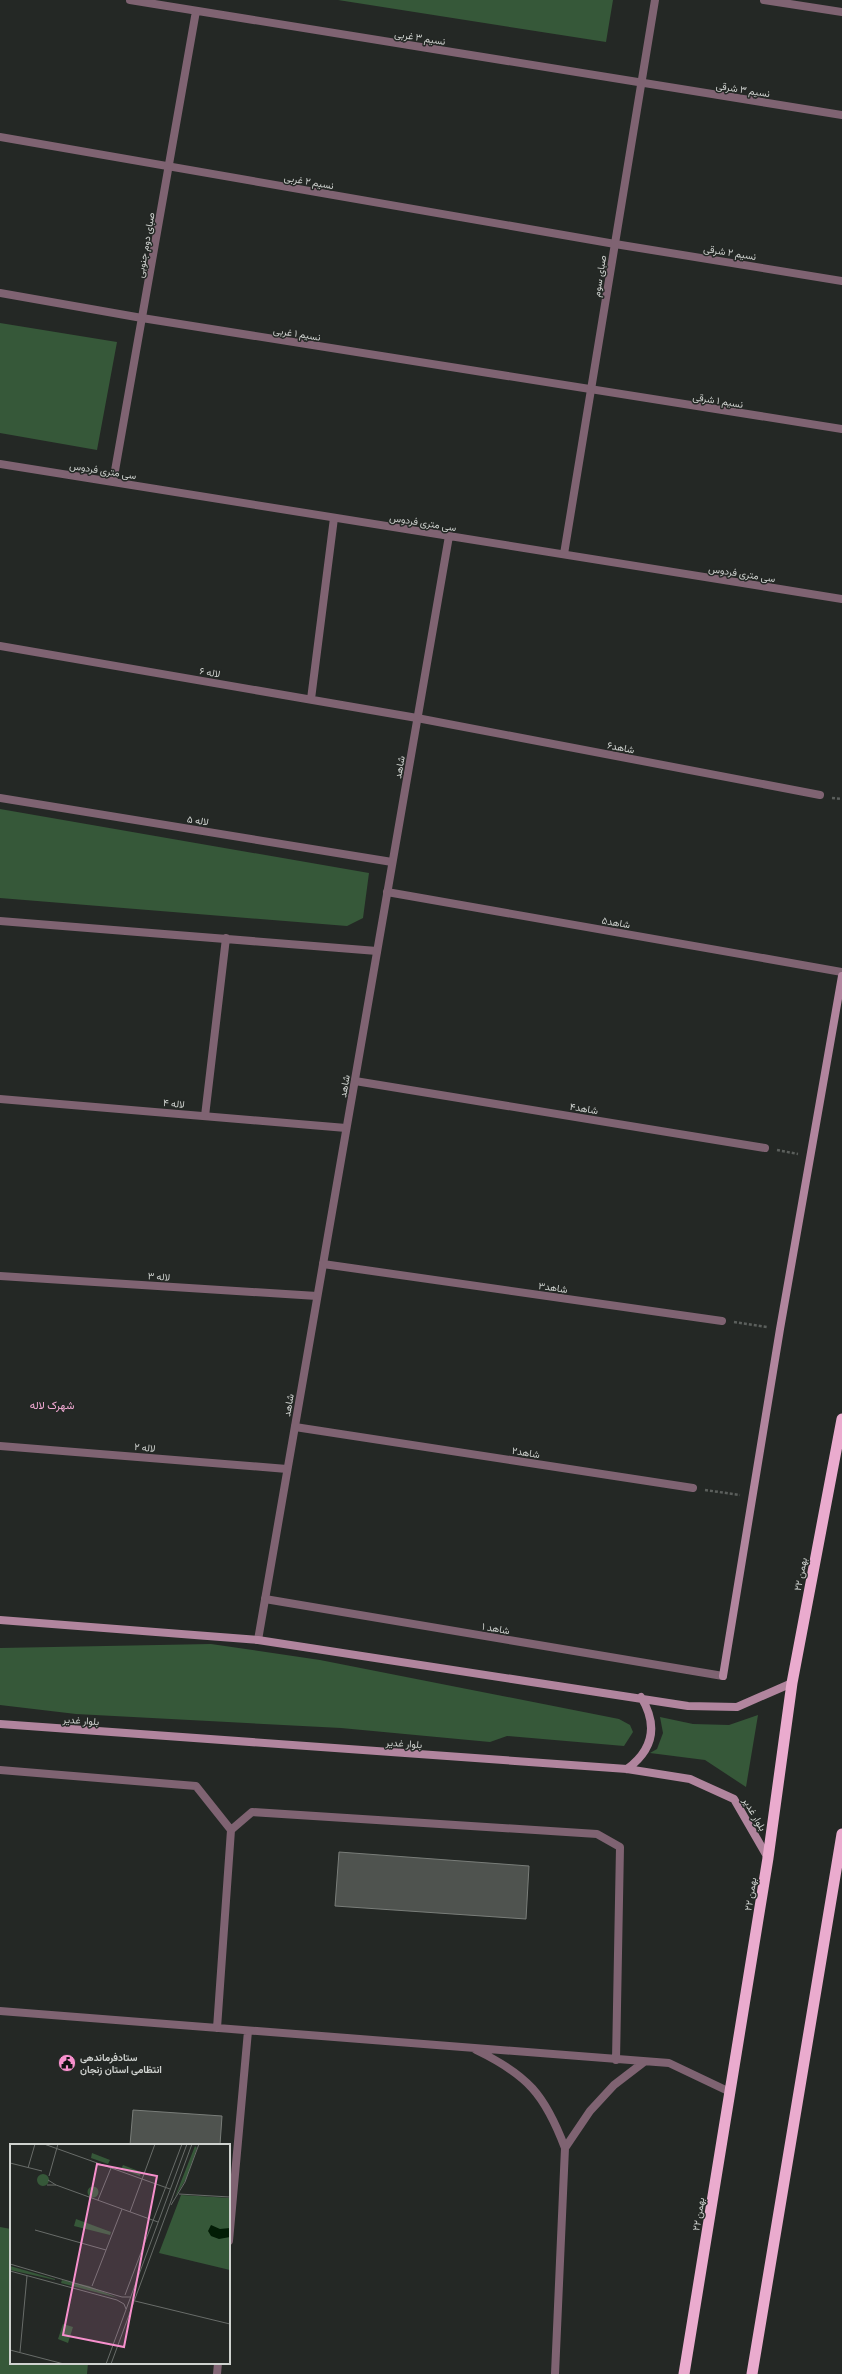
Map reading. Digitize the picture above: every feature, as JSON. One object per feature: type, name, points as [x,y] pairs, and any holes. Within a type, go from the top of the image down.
[{"type":"highway","name":"۲۲ بهمن","points":[[684,2374],[768,1858],[792,1683],[842,1419]]},
{"type":"highway","points":[[752,2374],[842,1834]]},
{"type":"main road","points":[[723,1676],[780,1329],[842,976]]},
{"type":"main road","points":[[0,1620],[258,1640],[641,1697],[688,1706],[738,1707],[792,1683]]},
{"type":"main road","points":[[627,1769],[638,1761],[646,1749],[651,1736],[650,1716],[641,1697]]},
{"type":"main road","name":"بلوار غدیر","points":[[0,1724],[627,1769],[690,1779],[734,1799],[768,1858]]},
{"type":"street","name":"نسیم ۳ غربی","points":[[130,0],[641,82]]},
{"type":"street","name":"صبای سوم","points":[[564,554],[655,0]]},
{"type":"street","points":[[764,0],[842,12]]},
{"type":"street","name":"صبای دوم جنوبی","points":[[113,482],[196,11]]},
{"type":"street","name":"نسیم ۳ شرقی","points":[[641,82],[842,115]]},
{"type":"street","name":"نسیم ۲ غربی","points":[[0,137],[615,244]]},
{"type":"street","name":"نسیم ۲ شرقی","points":[[615,244],[842,281]]},
{"type":"street","name":"نسیم ۱ غربی","points":[[0,293],[142,318],[591,390]]},
{"type":"street","name":"نسیم ۱ شرقی","points":[[591,390],[842,429]]},
{"type":"street","name":"سی متری فردوس","points":[[0,464],[842,599]]},
{"type":"street","points":[[311,699],[334,518]]},
{"type":"street","name":"شاهد","points":[[258,1640],[449,536]]},
{"type":"street","name":"لاله ۶","points":[[0,646],[417,718]]},
{"type":"street","name":"شاهد۶","points":[[417,718],[820,795]]},
{"type":"street","name":"لاله ۵","points":[[0,798],[392,862]]},
{"type":"street","name":"شاهد۵","points":[[387,892],[842,972]]},
{"type":"street","points":[[0,921],[377,951]]},
{"type":"street","points":[[205,1116],[226,938]]},
{"type":"street","name":"شاهد۴","points":[[355,1081],[765,1148]]},
{"type":"street","name":"لاله ۴","points":[[0,1099],[346,1128]]},
{"type":"street","name":"شاهد۳","points":[[323,1264],[722,1321]]},
{"type":"street","name":"لاله ۳","points":[[0,1276],[317,1296]]},
{"type":"street","name":"شاهد۲","points":[[295,1427],[693,1488]]},
{"type":"street","name":"لاله ۲","points":[[0,1446],[288,1469]]},
{"type":"street","name":"شاهد ۱","points":[[265,1599],[723,1676]]},
{"type":"street","points":[[0,1770],[196,1786],[231,1830],[217,2028]]},
{"type":"street","points":[[231,1830],[252,1812],[597,1834],[620,1847],[616,2060]]},
{"type":"street","points":[[0,2011],[669,2063],[730,2092]]},
{"type":"street","points":[[230,2230],[248,2030]]},
{"type":"street","points":[[472,2048],[502,2063],[527,2081],[553,2117],[565,2148],[555,2374]]},
{"type":"street","points":[[565,2148],[600,2100],[614,2084],[644,2062]]},
{"type":"street","points":[[217,2374],[218,2364]]},
{"type":"path","points":[[765,1148],[811,1156]]},
{"type":"path","points":[[722,1321],[780,1329]]},
{"type":"path","points":[[693,1488],[753,1497]]},
{"type":"green space","points":[[338,0],[613,0],[606,42]]},
{"type":"green space","points":[[0,323],[117,342],[97,450],[0,433]]},
{"type":"green space","points":[[0,809],[369,873],[363,918],[347,926],[0,898]]},
{"type":"green space","points":[[211,1644],[320,1660],[619,1719],[630,1725],[633,1732],[624,1746],[507,1736],[490,1742],[341,1728],[76,1714],[0,1705],[0,1648]]},
{"type":"green space","points":[[758,1715],[746,1787],[705,1760],[650,1753],[657,1749],[663,1733],[660,1717],[693,1724],[729,1725]]},
{"type":"green space","points":[[0,2227],[10,2229],[10,2364],[88,2364],[87,2374],[0,2374]]},
{"type":"building","points":[[339,1852],[529,1866],[526,1919],[335,1906]]},
{"type":"building","points":[[133,2110],[222,2116],[220,2144],[130,2144]]},
{"type":"place","name":"ستادفرماندهی انتظامی استان زنجان","points":[[67,2063]]},
{"type":"district","name":"شهرک لاله","points":[[52,1405]]}]
